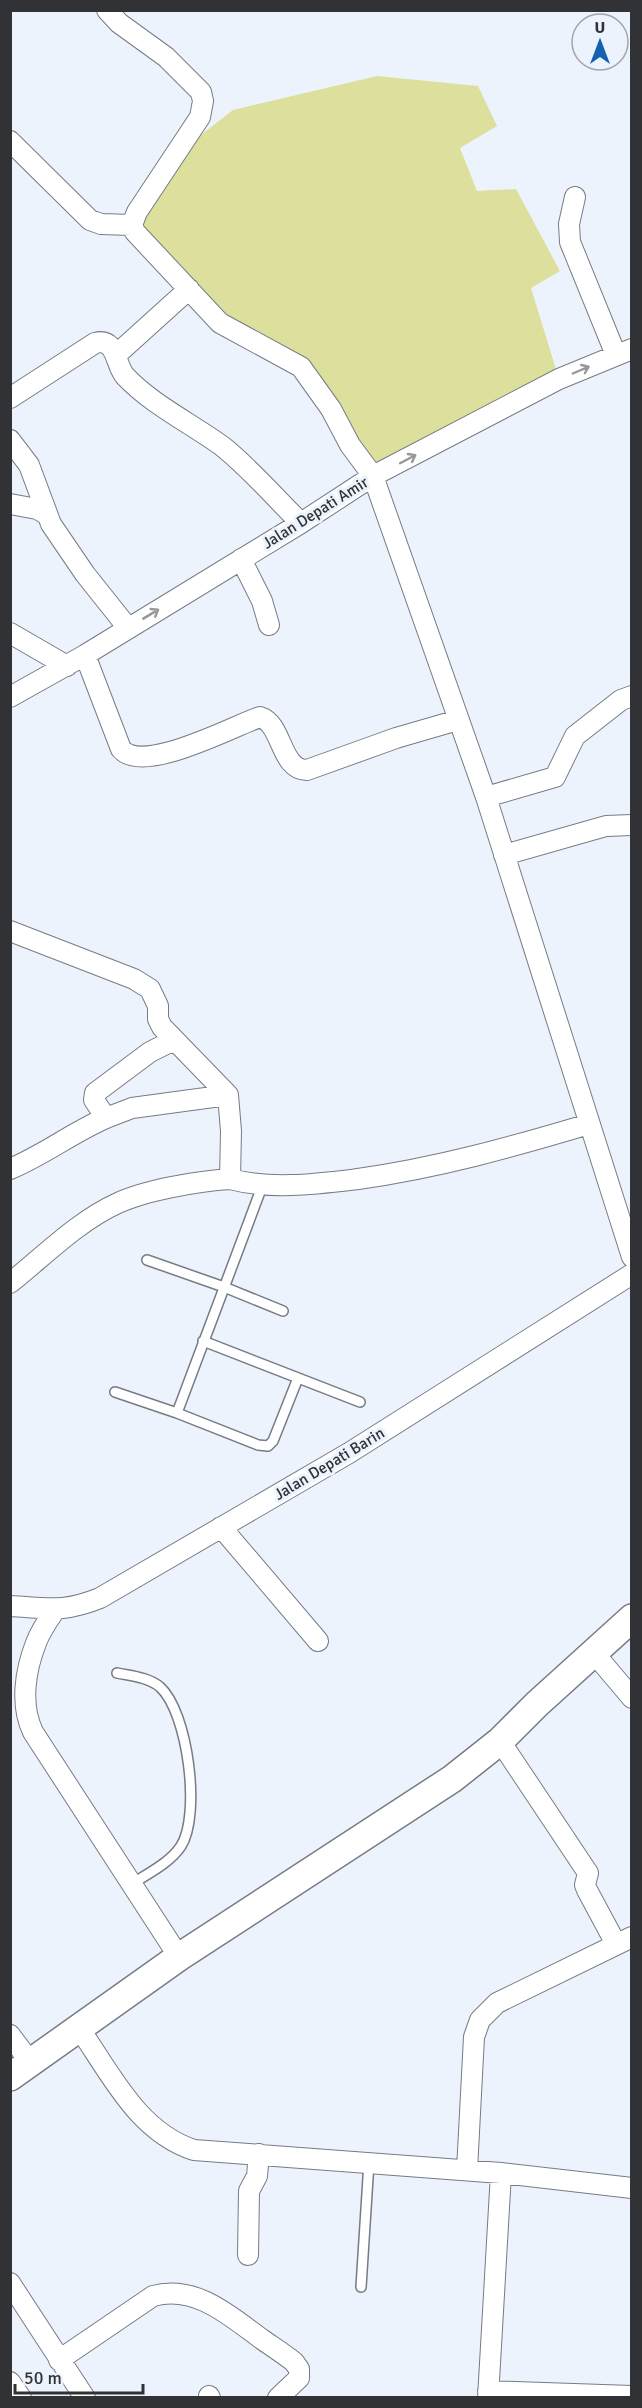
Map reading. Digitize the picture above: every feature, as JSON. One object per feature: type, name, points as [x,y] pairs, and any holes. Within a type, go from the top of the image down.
[{"type":"main road","points":[[21,2070],[179,1957],[452,1779],[500,1741],[632,1618]]},
{"type":"street","points":[[107,10],[119,23],[166,57],[201,92],[203,101],[200,117],[137,212],[132,225],[135,232],[222,325],[301,367],[331,409],[350,445],[373,476],[486,797],[632,1257]]},
{"type":"street","points":[[10,141],[90,220],[101,224],[132,225]]},
{"type":"street","points":[[575,197],[569,224],[570,242],[624,352]]},
{"type":"street","points":[[116,355],[189,289]]},
{"type":"street","points":[[10,398],[95,343],[103,342],[109,345],[116,355],[126,377],[171,413],[223,447],[301,523]]},
{"type":"street","name":"Jalan Depati Amir","points":[[10,697],[86,655],[373,476],[559,379],[624,352]]},
{"type":"street","points":[[10,440],[29,465],[46,514],[85,574],[129,628]]},
{"type":"street","points":[[10,504],[37,509],[46,514]]},
{"type":"street","points":[[241,559],[262,601],[269,626]]},
{"type":"street","points":[[10,633],[67,666]]},
{"type":"street","points":[[86,655],[121,749],[125,754],[132,756],[163,754],[260,717],[271,723],[293,764],[302,770],[307,770],[396,738],[458,720]]},
{"type":"street","points":[[486,797],[555,777],[575,736],[621,700],[632,696]]},
{"type":"street","points":[[504,855],[606,826],[632,825]]},
{"type":"street","points":[[10,931],[147,986],[158,1006],[160,1024],[228,1095],[231,1131],[230,1179]]},
{"type":"street","points":[[106,1118],[94,1100],[94,1093],[150,1052],[174,1040]]},
{"type":"street","points":[[10,1169],[60,1144],[90,1125],[132,1108],[228,1095]]},
{"type":"street","points":[[10,1283],[88,1221],[116,1204],[162,1190],[230,1179],[250,1184],[318,1184],[403,1172],[500,1151],[589,1124]]},
{"type":"street","name":"Jalan Depati Barin","points":[[10,1606],[55,1610],[78,1607],[100,1598],[349,1453],[632,1274]]},
{"type":"street","points":[[221,1527],[318,1641]]},
{"type":"street","points":[[55,1610],[36,1642],[26,1683],[27,1719],[130,1885],[179,1957]]},
{"type":"street","points":[[594,1653],[632,1698]]},
{"type":"street","points":[[467,2170],[474,2037],[480,2020],[497,2003],[624,1941],[586,1890],[588,1872],[500,1741]]},
{"type":"street","points":[[79,2028],[132,2106],[149,2125],[166,2139],[194,2150],[467,2170],[632,2188]]},
{"type":"street","points":[[10,2035],[21,2070]]},
{"type":"street","points":[[248,2255],[249,2191],[257,2176],[259,2154]]},
{"type":"street","points":[[501,2173],[488,2394],[632,2396]]},
{"type":"street","points":[[10,2283],[85,2397]]},
{"type":"street","points":[[59,2360],[153,2296],[169,2293],[182,2294],[200,2299],[218,2308],[294,2362],[298,2369],[298,2378],[278,2397]]},
{"type":"street","points":[[10,2382],[21,2397]]},
{"type":"lane","points":[[177,1413],[263,1184]]},
{"type":"lane","points":[[147,1260],[283,1311]]},
{"type":"lane","points":[[204,1341],[360,1401]]},
{"type":"lane","points":[[115,1392],[177,1413],[258,1445],[268,1446],[274,1440],[298,1378]]},
{"type":"lane","points":[[117,1673],[142,1678],[161,1688],[172,1703],[189,1759],[189,1810],[184,1841],[180,1848],[151,1872],[130,1885]]},
{"type":"lane","points":[[361,2287],[369,2162]]},
{"type":"green space","points":[[377,76],[478,86],[497,126],[460,148],[477,191],[516,189],[560,271],[531,288],[559,379],[381,473],[305,372],[220,322],[137,231],[175,155],[233,110]]}]
